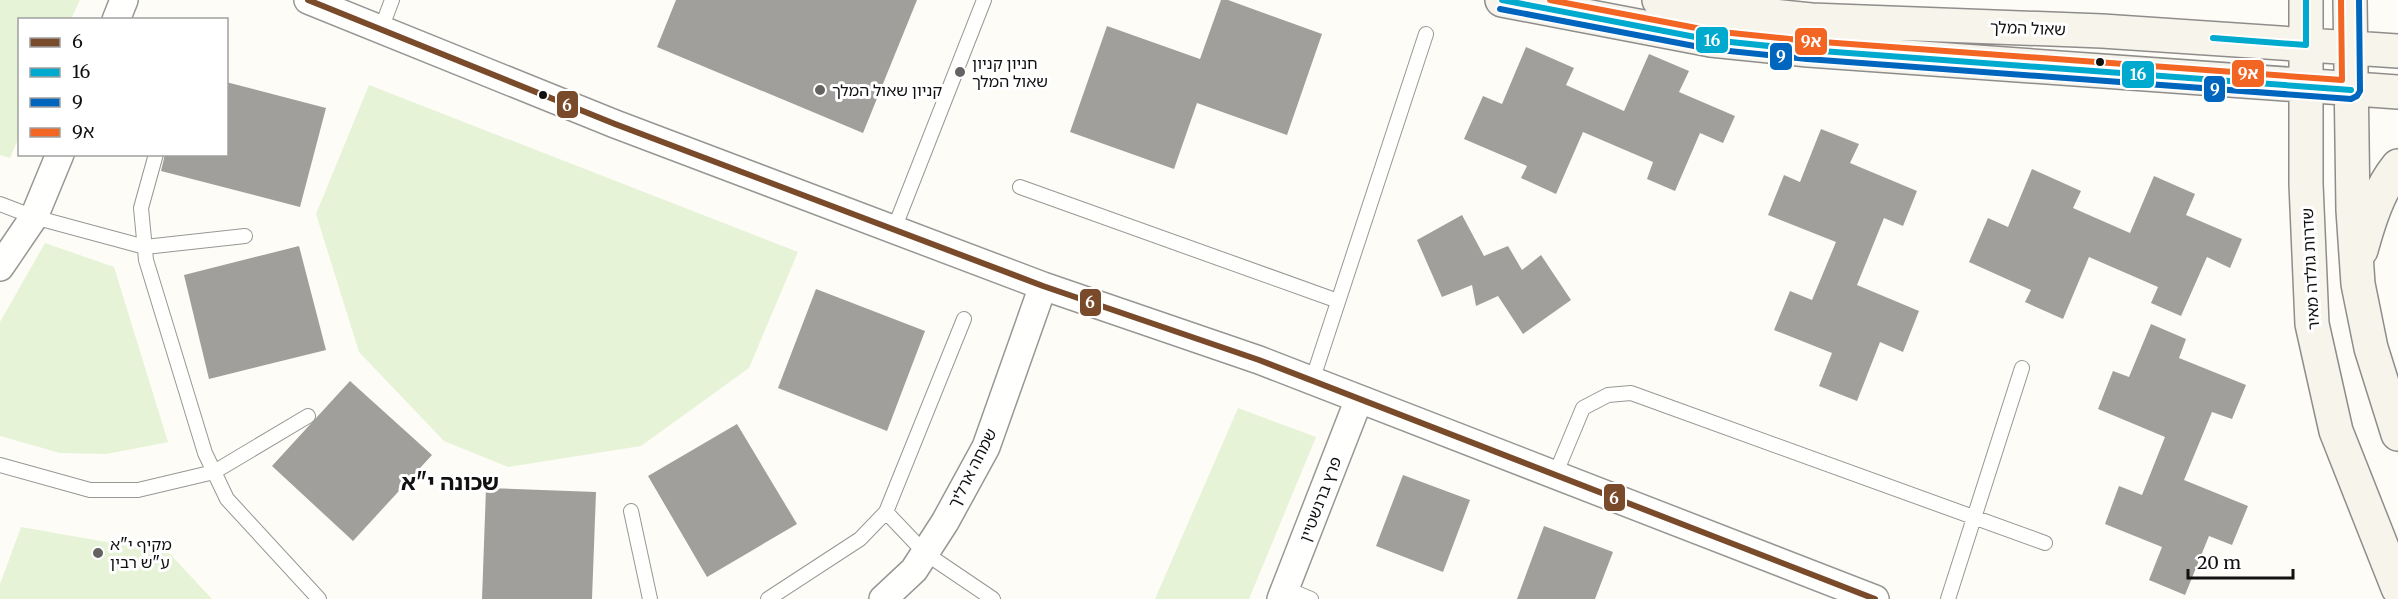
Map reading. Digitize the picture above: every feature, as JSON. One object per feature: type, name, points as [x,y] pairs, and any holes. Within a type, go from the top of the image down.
[{"type":"street","points":[[117,18],[124,0]]},
{"type":"street","points":[[308,0],[626,128],[1043,286],[1258,360],[1875,599]]},
{"type":"street","points":[[1502,0],[1722,41],[1809,50],[2398,92]]},
{"type":"street","name":"שאול המלך","points":[[1659,0],[1716,10],[1811,20],[2102,31],[2398,51]]},
{"type":"street","name":"שדרות גולדה מאיר","points":[[2306,0],[2306,184],[2312,324],[2336,430],[2398,588]]},
{"type":"street","points":[[2350,0],[2353,210],[2358,284],[2371,348],[2398,434]]},
{"type":"street","points":[[0,267],[34,217],[59,156]]},
{"type":"street","points":[[2356,263],[2370,218],[2391,175],[2398,166]]},
{"type":"street","name":"שמחה ארליך","points":[[884,599],[914,570],[926,553],[986,447],[1043,286]]},
{"type":"street","name":"פרץ ברנשטיין","points":[[1283,594],[1359,399]]},
{"type":"lane","points":[[381,29],[392,0]]},
{"type":"lane","points":[[894,230],[984,0]]},
{"type":"lane","points":[[1312,381],[1426,34]]},
{"type":"lane","points":[[155,156],[141,208],[146,260],[205,453],[227,499],[319,599]]},
{"type":"lane","points":[[1020,187],[1338,301]]},
{"type":"lane","points":[[0,204],[34,217],[145,247],[245,236]]},
{"type":"lane","points":[[768,599],[860,539],[886,512],[964,319]]},
{"type":"lane","points":[[1948,599],[2022,368]]},
{"type":"lane","points":[[1555,476],[1583,408],[1608,395],[1631,393],[2045,543]]},
{"type":"lane","points":[[0,465],[90,490],[138,490],[214,472],[308,416]]},
{"type":"lane","points":[[631,511],[650,599]]},
{"type":"lane","points":[[886,512],[926,553],[993,599]]},
{"type":"lane","points":[[1283,594],[1311,599]]},
{"type":"green space","points":[[0,0],[80,0],[71,18],[18,18],[18,139],[10,158],[0,155]]},
{"type":"green space","points":[[369,85],[798,252],[749,368],[641,446],[508,467],[444,441],[359,352],[316,214]]},
{"type":"green space","points":[[45,243],[114,267],[168,442],[107,454],[60,453],[0,436],[0,322]]},
{"type":"green space","points":[[1238,408],[1316,437],[1249,599],[1155,599]]},
{"type":"green space","name":"מקיף י\"א ע\"ש רבין","points":[[21,527],[169,553],[212,599],[0,599],[0,584]]},
{"type":"building","name":"קניון שאול המלך","points":[[676,0],[917,0],[863,133],[657,47]]},
{"type":"building","points":[[1221,0],[1228,0],[1322,34],[1287,135],[1197,103],[1174,169],[1070,132],[1107,26],[1200,59]]},
{"type":"building","points":[[1526,47],[1574,68],[1566,85],[1624,111],[1649,54],[1689,71],[1679,92],[1735,116],[1723,143],[1700,133],[1675,191],[1647,179],[1653,162],[1583,132],[1556,194],[1521,178],[1527,166],[1464,139],[1483,96],[1502,104]]},
{"type":"building","points":[[228,83],[326,108],[300,207],[161,171],[165,156],[228,156]]},
{"type":"building","points":[[1821,129],[1859,144],[1850,163],[1917,191],[1903,226],[1884,218],[1857,285],[1919,311],[1903,352],[1880,342],[1857,401],[1819,386],[1832,353],[1774,330],[1790,291],[1812,300],[1836,242],[1768,215],[1784,175],[1800,182]]},
{"type":"building","points":[[2032,169],[2081,191],[2073,208],[2130,233],[2154,176],[2195,194],[2186,215],[2242,239],[2230,268],[2207,257],[2181,316],[2151,303],[2158,287],[2089,257],[2063,319],[2025,302],[2031,290],[1969,262],[1988,218],[2008,227]]},
{"type":"building","points":[[1462,215],[1484,256],[1508,246],[1522,270],[1541,255],[1571,300],[1523,334],[1498,296],[1476,306],[1472,285],[1442,297],[1417,240]]},
{"type":"building","points":[[299,246],[326,350],[209,379],[184,275]]},
{"type":"building","points":[[816,289],[925,331],[887,431],[778,388]]},
{"type":"building","points":[[2151,324],[2186,339],[2179,358],[2246,385],[2232,419],[2212,412],[2184,480],[2248,506],[2232,545],[2209,536],[2185,595],[2149,580],[2162,547],[2105,524],[2119,486],[2142,495],[2165,437],[2098,409],[2113,371],[2129,377]]},
{"type":"building","points":[[350,381],[432,455],[353,541],[272,466]]},
{"type":"building","points":[[737,424],[797,524],[707,577],[648,476]]},
{"type":"building","points":[[1403,475],[1470,500],[1443,572],[1376,546]]},
{"type":"building","points":[[486,488],[596,492],[592,599],[482,599]]},
{"type":"building","points":[[1544,526],[1613,552],[1595,599],[1517,599]]},
{"type":"transit line","name":"6","points":[[308,0],[615,124],[1043,286],[1259,360],[1875,599]]},
{"type":"transit line","name":"16","points":[[1502,0],[1711,40],[1808,50],[2351,90]]},
{"type":"transit line","name":"9א","points":[[1550,0],[1712,31],[1809,41],[2342,80],[2341,0]]},
{"type":"transit line","name":"16","points":[[2213,38],[2306,45],[2306,0]]},
{"type":"transit line","name":"9","points":[[1500,9],[1710,49],[1807,59],[2351,99],[2360,91],[2359,0]]},
{"type":"place","name":"חניון קניון שאול המלך","points":[[960,72]]},
{"type":"place","name":"קניון שאול המלך","points":[[820,90]]},
{"type":"place","name":"מקיף י\"א ע\"ש רבין","points":[[98,553]]},
{"type":"district","name":"שכונה י\"א","points":[[450,482]]}]
